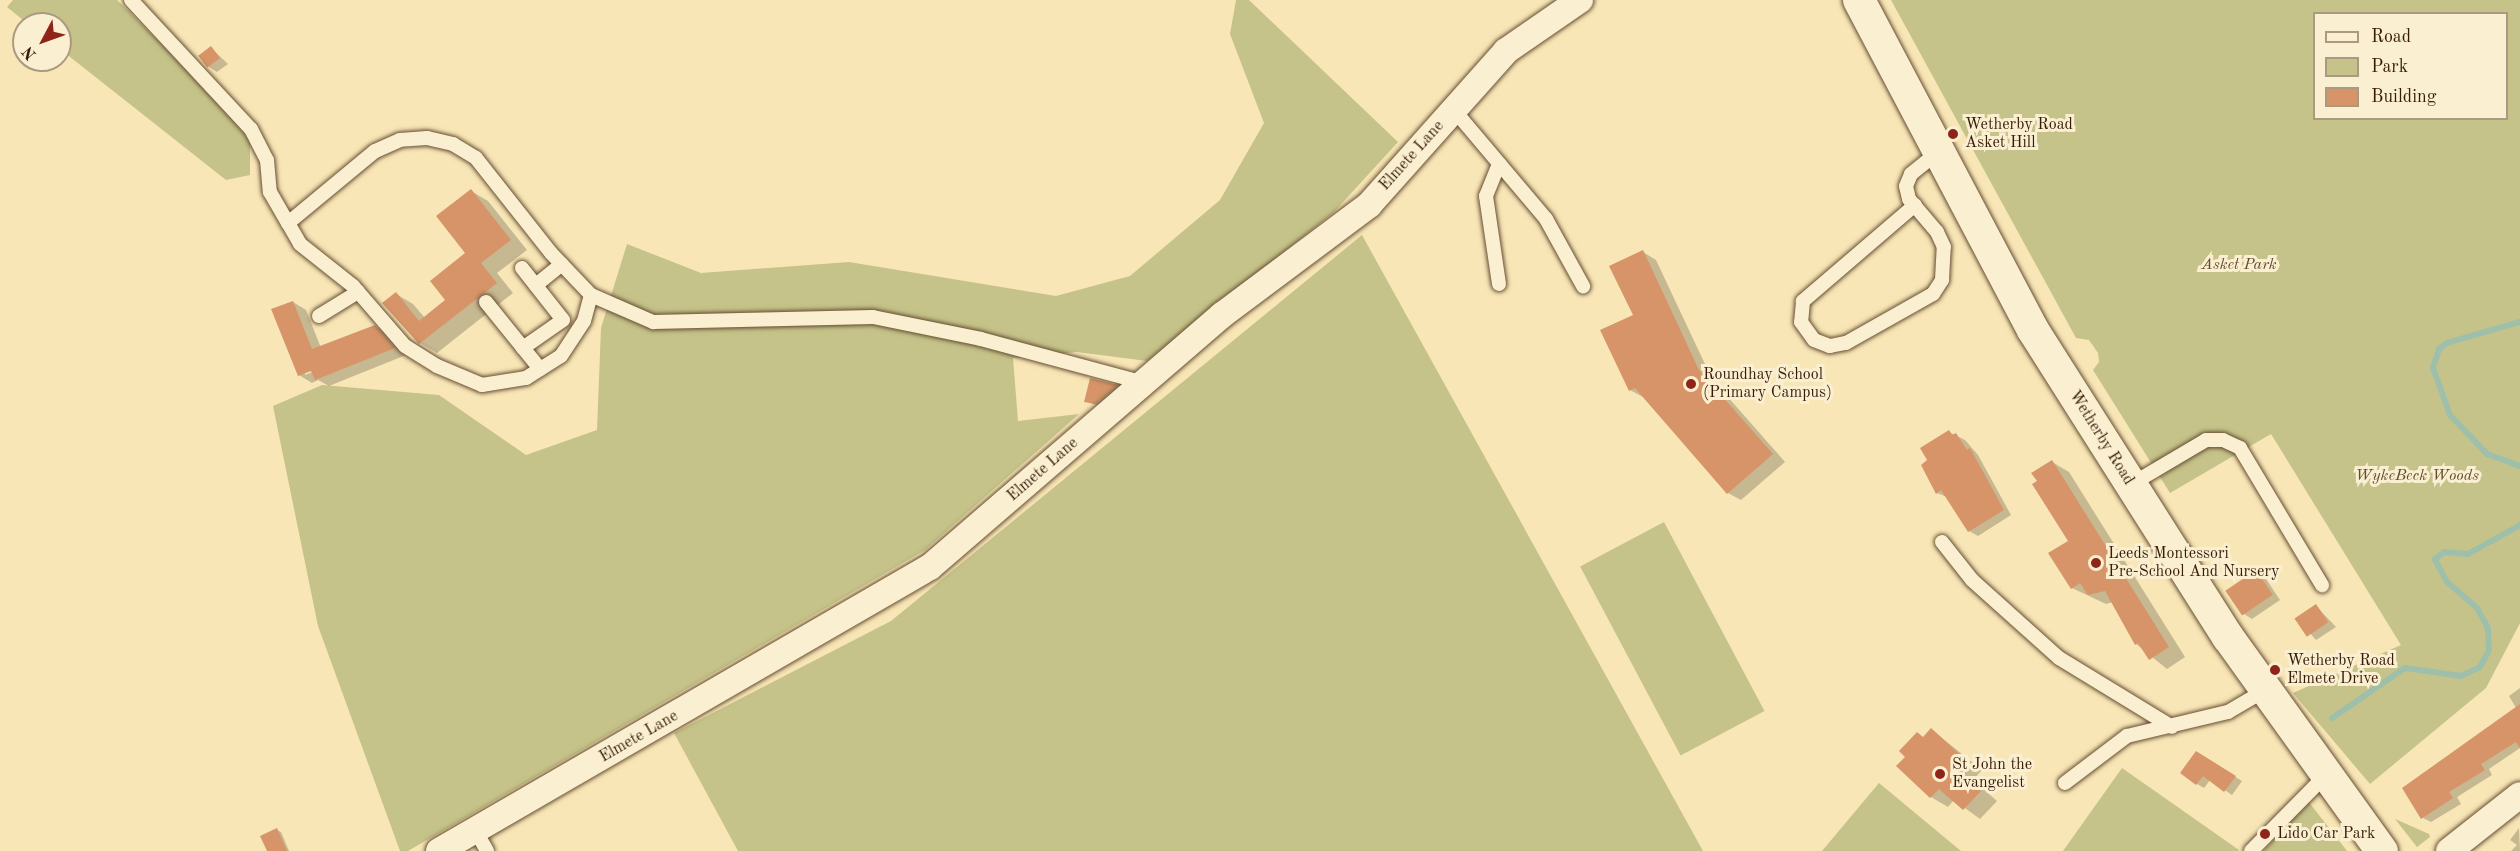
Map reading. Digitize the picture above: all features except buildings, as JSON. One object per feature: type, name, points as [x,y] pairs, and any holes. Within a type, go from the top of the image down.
[{"type":"street","name":"Elmete Lane","points":[[439,851],[481,841],[930,567],[1222,315],[1369,205],[1506,51],[1580,0]]},
{"type":"street","name":"Wetherby Road","points":[[1859,0],[2021,310],[2229,638],[2267,689],[2325,776],[2382,851]]},
{"type":"street","points":[[2450,851],[2520,795]]},
{"type":"lane","points":[[131,0],[251,129],[267,160],[270,192],[300,244],[358,292],[405,346],[482,385],[526,378],[561,356],[584,321],[591,295]]},
{"type":"lane","points":[[1454,110],[1546,219],[1583,286]]},
{"type":"lane","points":[[288,223],[375,151],[400,140],[427,138],[453,144],[476,158],[562,264],[591,295],[653,322],[873,317],[981,339],[1144,383]]},
{"type":"lane","points":[[1915,206],[1803,301],[1801,322],[1814,340],[1830,346],[1846,343],[1920,305],[1933,294],[1942,280],[1944,247],[1907,193],[1908,180],[1938,152]]},
{"type":"lane","points":[[1498,284],[1486,196],[1499,163]]},
{"type":"lane","points":[[536,285],[562,264]]},
{"type":"lane","points":[[522,267],[563,320],[523,348]]},
{"type":"lane","points":[[319,316],[358,292]]},
{"type":"lane","points":[[486,302],[540,369]]},
{"type":"lane","points":[[2130,485],[2206,440],[2223,440],[2240,448],[2322,585]]},
{"type":"lane","points":[[1942,542],[1980,588],[2059,658],[2172,727]]},
{"type":"lane","points":[[2065,783],[2127,736],[2228,712],[2267,689]]},
{"type":"lane","points":[[2251,851],[2325,776]]},
{"type":"green space","points":[[13,0],[117,0],[218,100],[250,141],[250,175],[226,180],[72,58],[72,12],[13,12],[7,7]]},
{"type":"green space","points":[[1236,0],[1249,0],[1398,142],[1334,212],[1147,361],[1077,352],[1013,358],[1018,421],[1079,414],[925,550],[408,851],[400,851],[318,626],[273,406],[322,385],[439,395],[526,455],[597,430],[601,328],[627,244],[701,273],[849,262],[1056,296],[1130,276],[1220,200],[1264,123],[1230,34]]},
{"type":"green space","name":"Asket Park","points":[[1891,0],[2520,0],[2520,623],[2486,688],[2370,784],[2293,693],[2401,645],[2271,434],[2170,493],[2093,370],[2099,362],[2098,353],[2089,340],[2076,338]]},
{"type":"green space","points":[[1362,235],[1703,851],[738,851],[674,733],[891,621]]},
{"type":"green space","points":[[1664,522],[1764,711],[1681,756],[1580,567]]},
{"type":"green space","points":[[2122,768],[2239,850],[2063,851]]},
{"type":"green space","points":[[1879,783],[1961,851],[1822,851]]},
{"type":"green space","points":[[2308,801],[2347,851],[2264,851],[2267,847]]},
{"type":"green space","points":[[2395,819],[2429,834],[2430,837],[2417,847]]},
{"type":"waterway","points":[[2520,322],[2447,343],[2439,349],[2433,368],[2450,415],[2487,454],[2520,466]]},
{"type":"waterway","points":[[2332,718],[2405,668],[2461,676],[2480,667],[2489,650],[2488,628],[2477,608],[2447,582],[2435,559],[2444,552],[2468,554],[2520,525]]},
{"type":"place","name":"Wetherby Road Asket Hill","points":[[1953,134]]},
{"type":"place","name":"Roundhay School (Primary Campus)","points":[[1691,384]]},
{"type":"place","name":"Leeds Montessori Pre-School And Nursery","points":[[2096,563]]},
{"type":"place","name":"Wetherby Road Elmete Drive","points":[[2275,670]]},
{"type":"place","name":"St John the Evangelist","points":[[1940,774]]},
{"type":"place","name":"Lido Car Park","points":[[2265,834]]},
{"type":"park label","name":"WykeBeck Woods","points":[[2417,476]]}]
